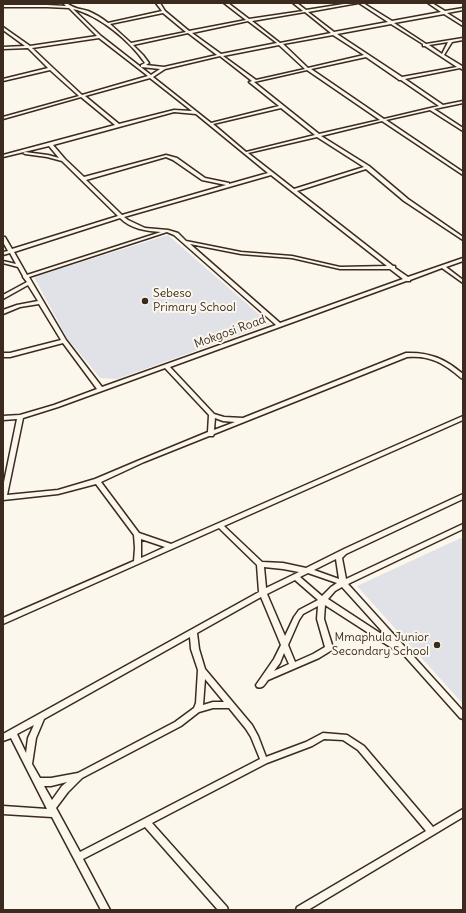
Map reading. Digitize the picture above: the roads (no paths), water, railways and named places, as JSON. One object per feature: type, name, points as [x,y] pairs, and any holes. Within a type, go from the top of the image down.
[{"type":"street","points":[[49,3],[59,7]]},
{"type":"street","points":[[65,3],[100,37],[141,67],[150,77],[198,113],[271,174],[408,280]]},
{"type":"street","points":[[161,3],[164,12],[254,80],[365,56]]},
{"type":"street","points":[[226,3],[280,44],[306,68],[463,174]]},
{"type":"street","points":[[295,3],[365,56],[442,106]]},
{"type":"street","points":[[130,44],[248,20],[356,3]]},
{"type":"street","points":[[362,3],[424,45],[462,68]]},
{"type":"street","points":[[430,3],[463,25]]},
{"type":"street","points":[[3,6],[59,7],[88,12],[107,24],[130,44],[146,61],[141,67]]},
{"type":"street","points":[[141,67],[164,68],[220,55],[463,9]]},
{"type":"street","points":[[107,24],[164,12]]},
{"type":"street","points":[[3,28],[29,47],[50,69],[80,96],[118,126]]},
{"type":"street","points":[[3,48],[29,47],[100,37]]},
{"type":"street","points":[[424,45],[463,39]]},
{"type":"street","points":[[442,56],[451,41]]},
{"type":"street","points":[[3,118],[150,77],[164,68]]},
{"type":"street","points":[[400,79],[462,68]]},
{"type":"street","points":[[3,80],[50,69]]},
{"type":"street","points":[[254,80],[251,82],[252,84],[281,108],[317,135],[367,167],[406,200],[463,239]]},
{"type":"street","points":[[174,111],[183,102]]},
{"type":"street","points":[[245,153],[382,119],[463,102]]},
{"type":"street","points":[[210,124],[281,108]]},
{"type":"street","points":[[431,109],[463,130]]},
{"type":"street","points":[[3,156],[174,111],[198,113]]},
{"type":"street","points":[[50,144],[63,160],[82,179],[134,226],[144,229],[168,231],[185,242],[279,325]]},
{"type":"street","points":[[18,153],[44,155],[63,160]]},
{"type":"street","points":[[82,179],[166,156],[175,160],[204,179],[231,184]]},
{"type":"street","points":[[293,191],[367,167]]},
{"type":"street","points":[[3,254],[122,216],[231,184],[271,174]]},
{"type":"street","points":[[25,277],[168,231]]},
{"type":"street","points":[[3,238],[64,341],[100,390]]},
{"type":"street","points":[[185,242],[241,253],[292,257],[340,268],[393,267]]},
{"type":"street","name":"Mokgosi Road","points":[[3,418],[20,417],[167,367],[463,259]]},
{"type":"street","points":[[3,262],[19,266]]},
{"type":"street","points":[[443,267],[463,282]]},
{"type":"street","points":[[3,297],[29,283]]},
{"type":"street","points":[[3,312],[19,306],[40,302]]},
{"type":"street","points":[[3,355],[10,355],[64,341]]},
{"type":"street","points":[[20,417],[3,498],[58,492],[97,481],[142,461],[211,435],[244,420],[406,355],[417,354],[435,357],[445,362],[463,377]]},
{"type":"street","points":[[167,367],[212,416],[223,419],[244,420]]},
{"type":"street","points":[[211,435],[212,416]]},
{"type":"street","points":[[3,620],[136,561],[172,548],[463,418]]},
{"type":"street","points":[[97,481],[137,535],[138,548],[136,561]]},
{"type":"street","points":[[3,738],[263,593],[346,551],[463,496]]},
{"type":"street","points":[[219,526],[260,564],[283,566],[308,571],[343,583],[463,716]]},
{"type":"street","points":[[260,685],[266,678],[284,646],[296,619],[301,612],[324,600],[333,589],[343,583],[463,526]]},
{"type":"street","points":[[137,535],[172,548]]},
{"type":"street","points":[[343,583],[339,558],[346,551]]},
{"type":"street","points":[[260,564],[263,593],[293,665]]},
{"type":"street","points":[[296,577],[324,600],[409,656]]},
{"type":"street","points":[[266,678],[316,656],[329,648],[321,627],[320,617],[324,600]]},
{"type":"street","points":[[193,633],[195,649],[202,670],[254,736],[264,761]]},
{"type":"street","points":[[197,710],[200,703],[202,670]]},
{"type":"street","points":[[38,782],[51,782],[79,776],[178,724],[197,710],[212,705],[230,705]]},
{"type":"street","points":[[29,764],[32,738],[41,717]]},
{"type":"street","points":[[12,733],[106,910]]},
{"type":"street","points":[[79,857],[264,761],[297,749],[323,736],[344,737],[361,748],[431,831]]},
{"type":"street","points":[[53,810],[66,789],[79,776]]},
{"type":"street","points":[[3,810],[53,810]]},
{"type":"street","points":[[300,910],[463,813]]},
{"type":"street","points":[[146,822],[224,910]]},
{"type":"place","name":"Sebeso Primary School","points":[[145,301]]},
{"type":"place","name":"Mmaphula Junior Secondary School","points":[[437,645]]}]
